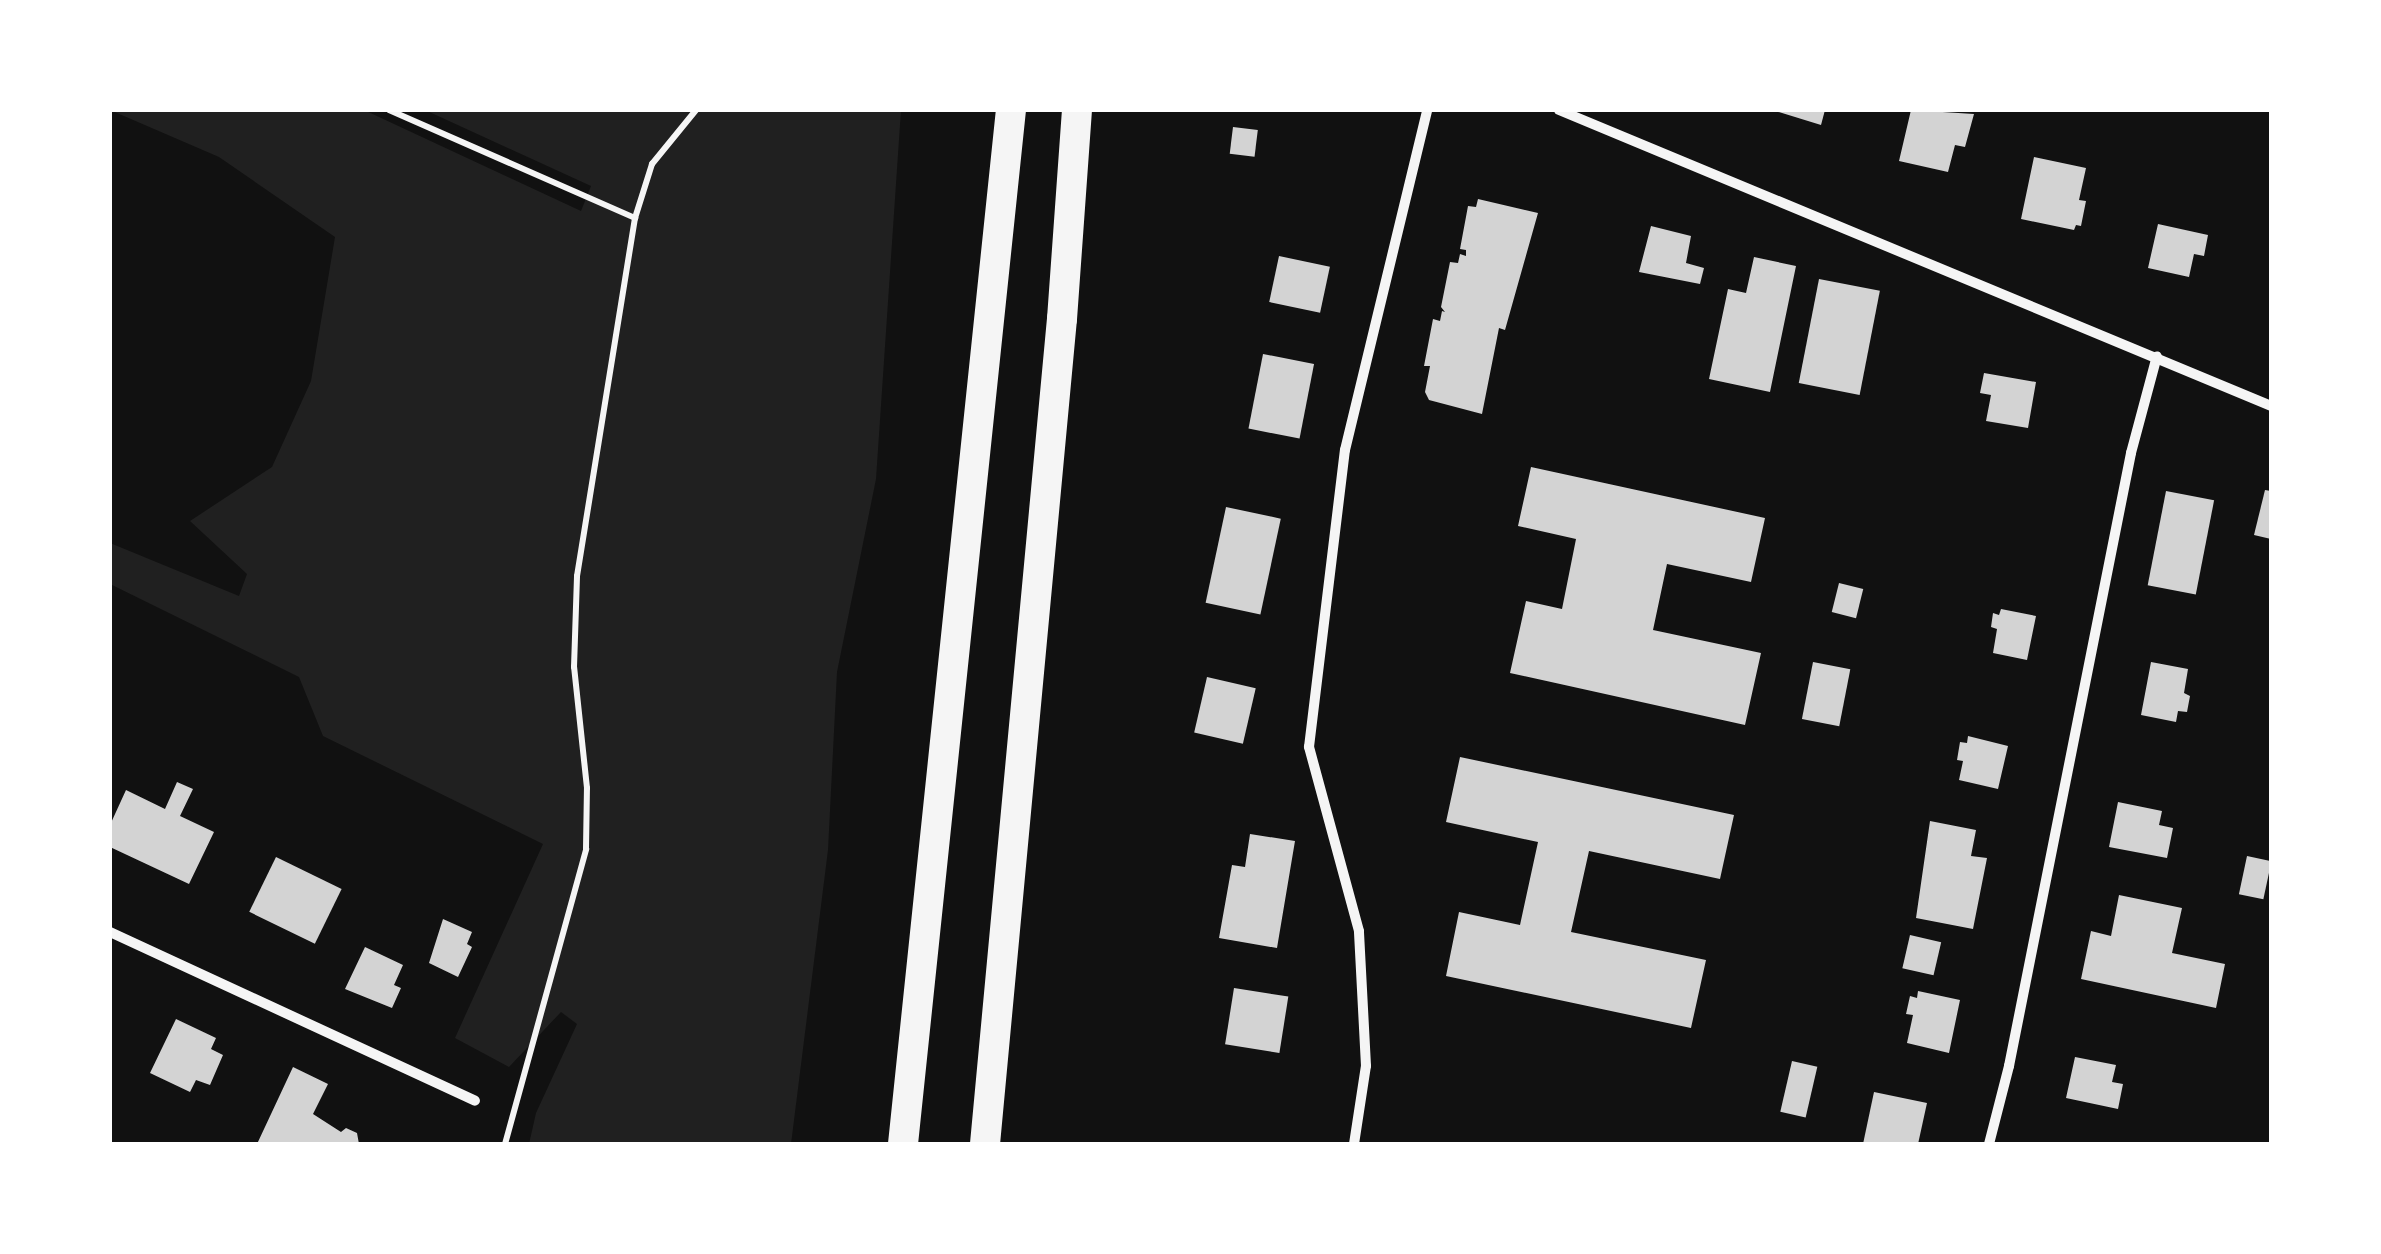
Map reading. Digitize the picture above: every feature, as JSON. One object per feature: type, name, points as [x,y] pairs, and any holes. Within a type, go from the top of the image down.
[{"type":"highway","points":[[903,1144],[1011,110]]},
{"type":"highway","points":[[985,1144],[1059,358],[1077,110]]},
{"type":"street","points":[[1354,1144],[1366,1066],[1359,931],[1309,747],[1345,450],[1427,110]]},
{"type":"street","points":[[1559,110],[2271,406]]},
{"type":"street","points":[[1990,1144],[2009,1066],[2130,453],[2157,356]]},
{"type":"street","points":[[110,932],[475,1101]]},
{"type":"path","points":[[389,110],[635,218]]},
{"type":"path","points":[[505,1144],[586,849],[587,788],[574,667],[577,576],[635,218],[652,164],[696,110]]},
{"type":"shaded area","points":[[110,110],[364,110],[581,211],[591,186],[425,110],[901,110],[876,479],[837,672],[828,850],[791,1144],[529,1144],[536,1113],[577,1024],[561,1012],[509,1067],[455,1038],[543,844],[323,736],[299,677],[110,584],[110,543],[239,596],[247,574],[190,521],[272,467],[311,381],[335,237],[219,157]]},
{"type":"building","points":[[1772,110],[1825,110],[1821,125]]},
{"type":"building","points":[[1911,110],[1974,114],[1965,147],[1955,145],[1948,172],[1899,161]]},
{"type":"building","points":[[1233,127],[1258,130],[1255,157],[1230,154]]},
{"type":"building","points":[[2034,157],[2086,168],[2079,200],[2086,201],[2081,226],[2076,225],[2074,230],[2021,219]]},
{"type":"building","points":[[1478,199],[1538,213],[1505,330],[1499,328],[1482,414],[1429,400],[1425,392],[1430,366],[1424,366],[1433,319],[1440,321],[1442,311],[1445,312],[1441,307],[1450,262],[1458,263],[1460,254],[1466,256],[1466,250],[1460,249],[1468,206],[1476,207]]},
{"type":"building","points":[[2158,224],[2208,235],[2204,256],[2194,254],[2189,277],[2148,268]]},
{"type":"building","points":[[1651,226],[1691,236],[1686,263],[1704,268],[1700,284],[1639,272]]},
{"type":"building","points":[[1279,256],[1330,267],[1320,313],[1269,302]]},
{"type":"building","points":[[1754,257],[1796,266],[1770,392],[1709,379],[1728,289],[1746,293]]},
{"type":"building","points":[[1819,279],[1880,291],[1860,395],[1799,383]]},
{"type":"building","points":[[1263,354],[1314,364],[1300,439],[1248,429]]},
{"type":"building","points":[[1984,373],[2036,382],[2028,428],[1986,421],[1991,395],[1980,393]]},
{"type":"building","points":[[1531,467],[1765,518],[1751,582],[1667,564],[1653,630],[1761,653],[1745,725],[1510,673],[1526,601],[1562,609],[1576,539],[1518,526]]},
{"type":"building","points":[[2265,490],[2271,491],[2271,539],[2254,535]]},
{"type":"building","points":[[2166,491],[2214,500],[2196,595],[2148,585]]},
{"type":"building","points":[[1226,507],[1281,519],[1260,615],[1206,603]]},
{"type":"building","points":[[1839,583],[1863,589],[1856,618],[1832,612]]},
{"type":"building","points":[[2001,609],[2036,616],[2027,660],[1993,653],[1997,629],[1991,627],[1993,613],[1999,615]]},
{"type":"building","points":[[1813,662],[1850,669],[1839,726],[1802,719]]},
{"type":"building","points":[[2151,662],[2188,669],[2184,693],[2190,696],[2187,712],[2178,711],[2176,722],[2141,715]]},
{"type":"building","points":[[1207,677],[1256,688],[1243,744],[1194,733]]},
{"type":"building","points":[[1968,736],[2008,746],[1998,789],[1959,780],[1963,761],[1957,760],[1960,742],[1967,743]]},
{"type":"building","points":[[1460,757],[1734,815],[1720,879],[1589,851],[1571,932],[1706,960],[1691,1028],[1446,976],[1459,912],[1520,925],[1538,842],[1446,822]]},
{"type":"building","points":[[177,782],[193,789],[180,816],[214,832],[189,884],[110,847],[110,825],[126,790],[165,809]]},
{"type":"building","points":[[2118,802],[2162,811],[2159,825],[2173,828],[2167,858],[2109,847]]},
{"type":"building","points":[[1930,821],[1976,830],[1971,856],[1987,858],[1973,929],[1916,918]]},
{"type":"building","points":[[1250,834],[1295,841],[1277,948],[1219,938],[1232,865],[1245,867]]},
{"type":"building","points":[[2247,856],[2271,861],[2263,899],[2239,894]]},
{"type":"building","points":[[276,857],[342,889],[315,944],[249,912]]},
{"type":"building","points":[[2119,895],[2182,908],[2172,953],[2225,964],[2216,1008],[2081,979],[2091,931],[2111,936]]},
{"type":"building","points":[[443,919],[472,932],[467,944],[472,947],[458,977],[429,963]]},
{"type":"building","points":[[1910,935],[1941,942],[1934,975],[1902,968]]},
{"type":"building","points":[[365,947],[403,965],[394,985],[401,988],[392,1008],[345,989]]},
{"type":"building","points":[[1234,988],[1288,997],[1279,1053],[1225,1044]]},
{"type":"building","points":[[1918,991],[1960,1000],[1949,1053],[1907,1043],[1913,1015],[1906,1014],[1910,996],[1917,998]]},
{"type":"building","points":[[176,1019],[216,1038],[211,1049],[223,1055],[210,1085],[196,1080],[190,1092],[150,1073]]},
{"type":"building","points":[[2075,1057],[2116,1065],[2112,1082],[2123,1084],[2118,1109],[2066,1098]]},
{"type":"building","points":[[1792,1061],[1817,1067],[1806,1118],[1780,1112]]},
{"type":"building","points":[[293,1067],[328,1084],[313,1114],[341,1132],[346,1128],[357,1133],[359,1144],[257,1144]]},
{"type":"building","points":[[1874,1092],[1927,1103],[1918,1144],[1863,1144]]}]
